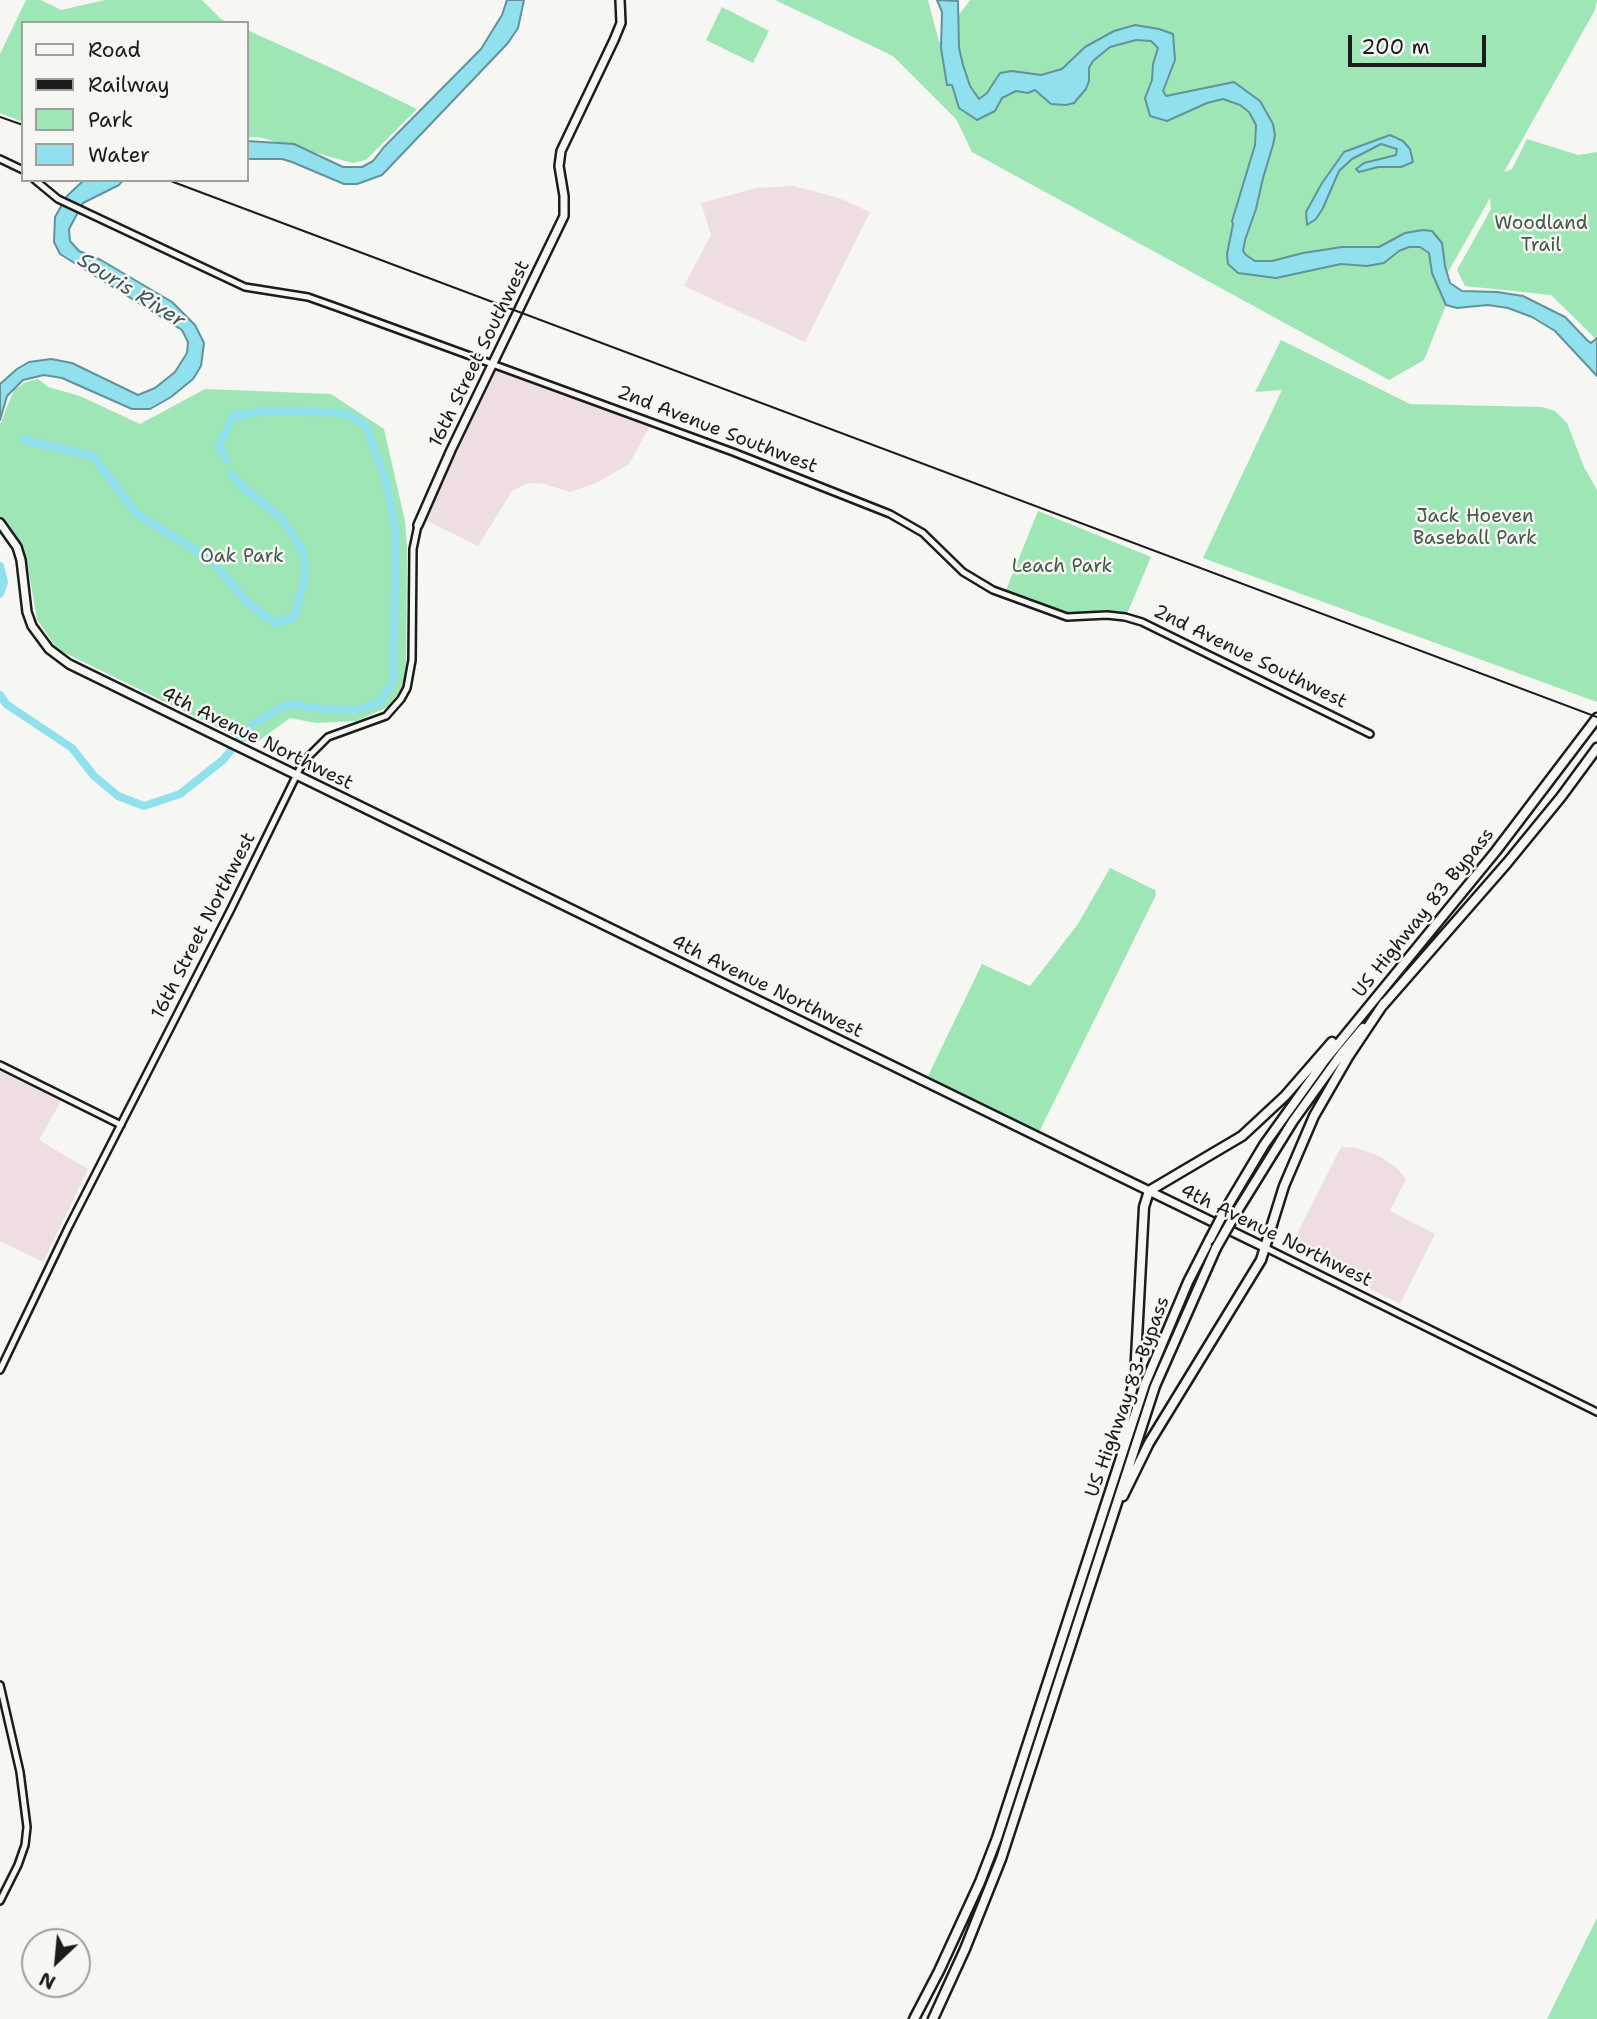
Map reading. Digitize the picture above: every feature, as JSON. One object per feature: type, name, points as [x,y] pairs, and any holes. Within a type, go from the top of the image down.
[{"type":"highway","name":"US Highway 83 Bypass","points":[[914,2019],[957,1933],[997,1838],[1145,1384],[1188,1282],[1224,1212],[1264,1145],[1348,1029],[1496,851],[1597,718]]},
{"type":"highway","name":"US Highway 83 Bypass","points":[[933,2019],[1001,1859],[1155,1386],[1216,1248],[1273,1151],[1319,1083],[1384,1003],[1507,863],[1597,748]]},
{"type":"highway","points":[[1106,1533],[1137,1465],[1266,1248],[1284,1186],[1314,1116],[1348,1057],[1384,1003]]},
{"type":"highway","points":[[1101,1516],[1104,1494],[1133,1388],[1144,1207],[1149,1191],[1242,1136],[1285,1096],[1339,1034],[1348,1029]]},
{"type":"main road","name":"16th Street Southwest","points":[[418,525],[492,363],[564,216],[564,196],[559,175],[564,142],[621,23],[620,0]]},
{"type":"main road","name":"4th Avenue Northwest","points":[[0,523],[17,547],[21,559],[27,612],[32,626],[49,649],[69,664],[1266,1248]]},
{"type":"street","points":[[0,159],[21,169]]},
{"type":"street","name":"2nd Avenue Southwest","points":[[38,182],[58,198],[245,288],[308,297],[733,452],[890,514],[926,535],[963,572],[993,590],[1067,617],[1116,616],[1142,622],[1370,734]]},
{"type":"street","name":"16th Street Northwest","points":[[0,1370],[296,775],[318,745],[339,732],[375,722],[386,716],[407,688],[412,660],[413,549],[418,525]]},
{"type":"street","points":[[0,1065],[121,1125]]},
{"type":"street","name":"4th Avenue Northwest","points":[[1266,1248],[1597,1412]]},
{"type":"street","points":[[0,1685],[20,1772],[27,1826],[25,1846],[0,1901]]},
{"type":"shaded area","points":[[794,186],[839,198],[870,212],[805,342],[684,286],[711,235],[701,203],[756,188]]},
{"type":"shaded area","points":[[496,369],[650,426],[629,464],[596,483],[570,492],[545,484],[528,483],[512,491],[478,546],[425,520]]},
{"type":"shaded area","points":[[0,1071],[61,1101],[39,1140],[88,1169],[43,1262],[0,1241]]},
{"type":"shaded area","points":[[1341,1147],[1357,1148],[1379,1156],[1398,1169],[1406,1179],[1390,1211],[1435,1234],[1400,1304],[1290,1248]]},
{"type":"green space","points":[[26,0],[41,0],[61,10],[105,0],[202,0],[226,21],[21,21],[21,121],[0,113],[0,54]]},
{"type":"green space","name":"Woodland Trail","points":[[775,0],[928,0],[939,42],[970,0],[1597,0],[1595,10],[1504,172],[1512,169],[1527,139],[1578,155],[1597,152],[1597,340],[1551,295],[1465,286],[1457,270],[1491,209],[1490,198],[1447,274],[1446,305],[1424,360],[1389,380],[972,152],[956,119],[893,56]]},
{"type":"green space","points":[[722,7],[769,31],[753,63],[706,40]]},
{"type":"green space","points":[[248,30],[417,109],[366,160],[353,163],[258,137],[248,137]]},
{"type":"green space","name":"Jack Hoeven Baseball Park","points":[[1281,340],[1410,404],[1542,407],[1555,411],[1567,423],[1584,467],[1597,490],[1597,702],[1203,558],[1282,390],[1255,392]]},
{"type":"green space","name":"Oak Park","points":[[38,379],[48,387],[80,396],[140,424],[205,389],[331,394],[384,429],[405,521],[407,548],[406,678],[388,707],[356,721],[316,723],[290,718],[253,745],[57,649],[37,619],[27,562],[0,516],[0,424],[14,390],[26,382]]},
{"type":"green space","name":"Leach Park","points":[[1038,511],[1151,557],[1127,614],[1068,615],[1006,590]]},
{"type":"green space","points":[[1110,868],[1155,890],[1156,895],[1039,1132],[927,1078],[982,964],[1030,986],[1078,924]]},
{"type":"green space","points":[[1597,1918],[1597,2019],[1547,2019]]},
{"type":"water","points":[[507,0],[524,0],[518,28],[508,43],[382,175],[357,184],[344,184],[282,159],[248,159],[248,141],[294,144],[343,167],[362,167],[373,161],[481,49],[502,15]]},
{"type":"water","points":[[937,0],[958,1],[959,48],[970,86],[979,99],[987,93],[1000,73],[1012,71],[1041,75],[1062,69],[1085,47],[1114,31],[1135,25],[1173,34],[1175,60],[1163,91],[1166,96],[1234,82],[1260,101],[1273,124],[1273,145],[1245,240],[1243,251],[1246,255],[1255,261],[1272,261],[1342,247],[1379,247],[1405,233],[1432,231],[1442,243],[1450,283],[1462,291],[1523,296],[1565,317],[1591,343],[1597,338],[1597,376],[1555,331],[1532,317],[1508,308],[1488,305],[1457,308],[1446,305],[1432,273],[1429,253],[1420,247],[1409,247],[1384,263],[1367,266],[1341,264],[1276,278],[1238,273],[1228,264],[1227,254],[1232,221],[1255,145],[1256,125],[1249,112],[1240,105],[1223,99],[1207,103],[1167,121],[1150,116],[1145,98],[1152,80],[1158,48],[1151,41],[1136,40],[1110,47],[1093,61],[1089,68],[1086,89],[1074,103],[1051,104],[1035,90],[1028,93],[1016,91],[1002,98],[995,111],[977,120],[959,108],[952,85],[947,85],[941,48],[942,12]]},
{"type":"water","points":[[1390,135],[1403,141],[1410,149],[1413,162],[1401,167],[1378,167],[1359,172],[1356,169],[1364,163],[1396,155],[1397,149],[1381,144],[1352,159],[1339,171],[1316,219],[1307,225],[1306,212],[1344,152]]},
{"type":"water","name":"Souris River","points":[[82,182],[121,182],[83,203],[69,229],[70,241],[79,251],[101,260],[172,302],[195,325],[204,343],[201,366],[193,379],[171,397],[150,409],[132,409],[62,378],[44,375],[23,380],[7,396],[0,420],[0,384],[29,362],[51,359],[72,363],[138,395],[155,388],[175,372],[187,353],[188,342],[182,330],[60,254],[54,242],[55,217],[67,196]]},
{"type":"waterway","points":[[0,695],[6,704],[72,748],[94,776],[118,796],[144,806],[180,794],[223,760],[253,724],[287,704],[324,709],[361,709],[380,702],[393,681],[396,532],[385,478],[366,426],[344,413],[266,411],[233,416],[219,446],[226,460]]},
{"type":"waterway","points":[[24,440],[93,456],[137,514],[211,560],[247,602],[274,623],[294,618],[305,577],[304,553],[283,520],[231,474]]},
{"type":"waterway","points":[[0,566],[4,582],[0,594]]},
{"type":"railway","points":[[0,117],[21,124]]},
{"type":"railway","points":[[173,182],[1597,717]]}]
